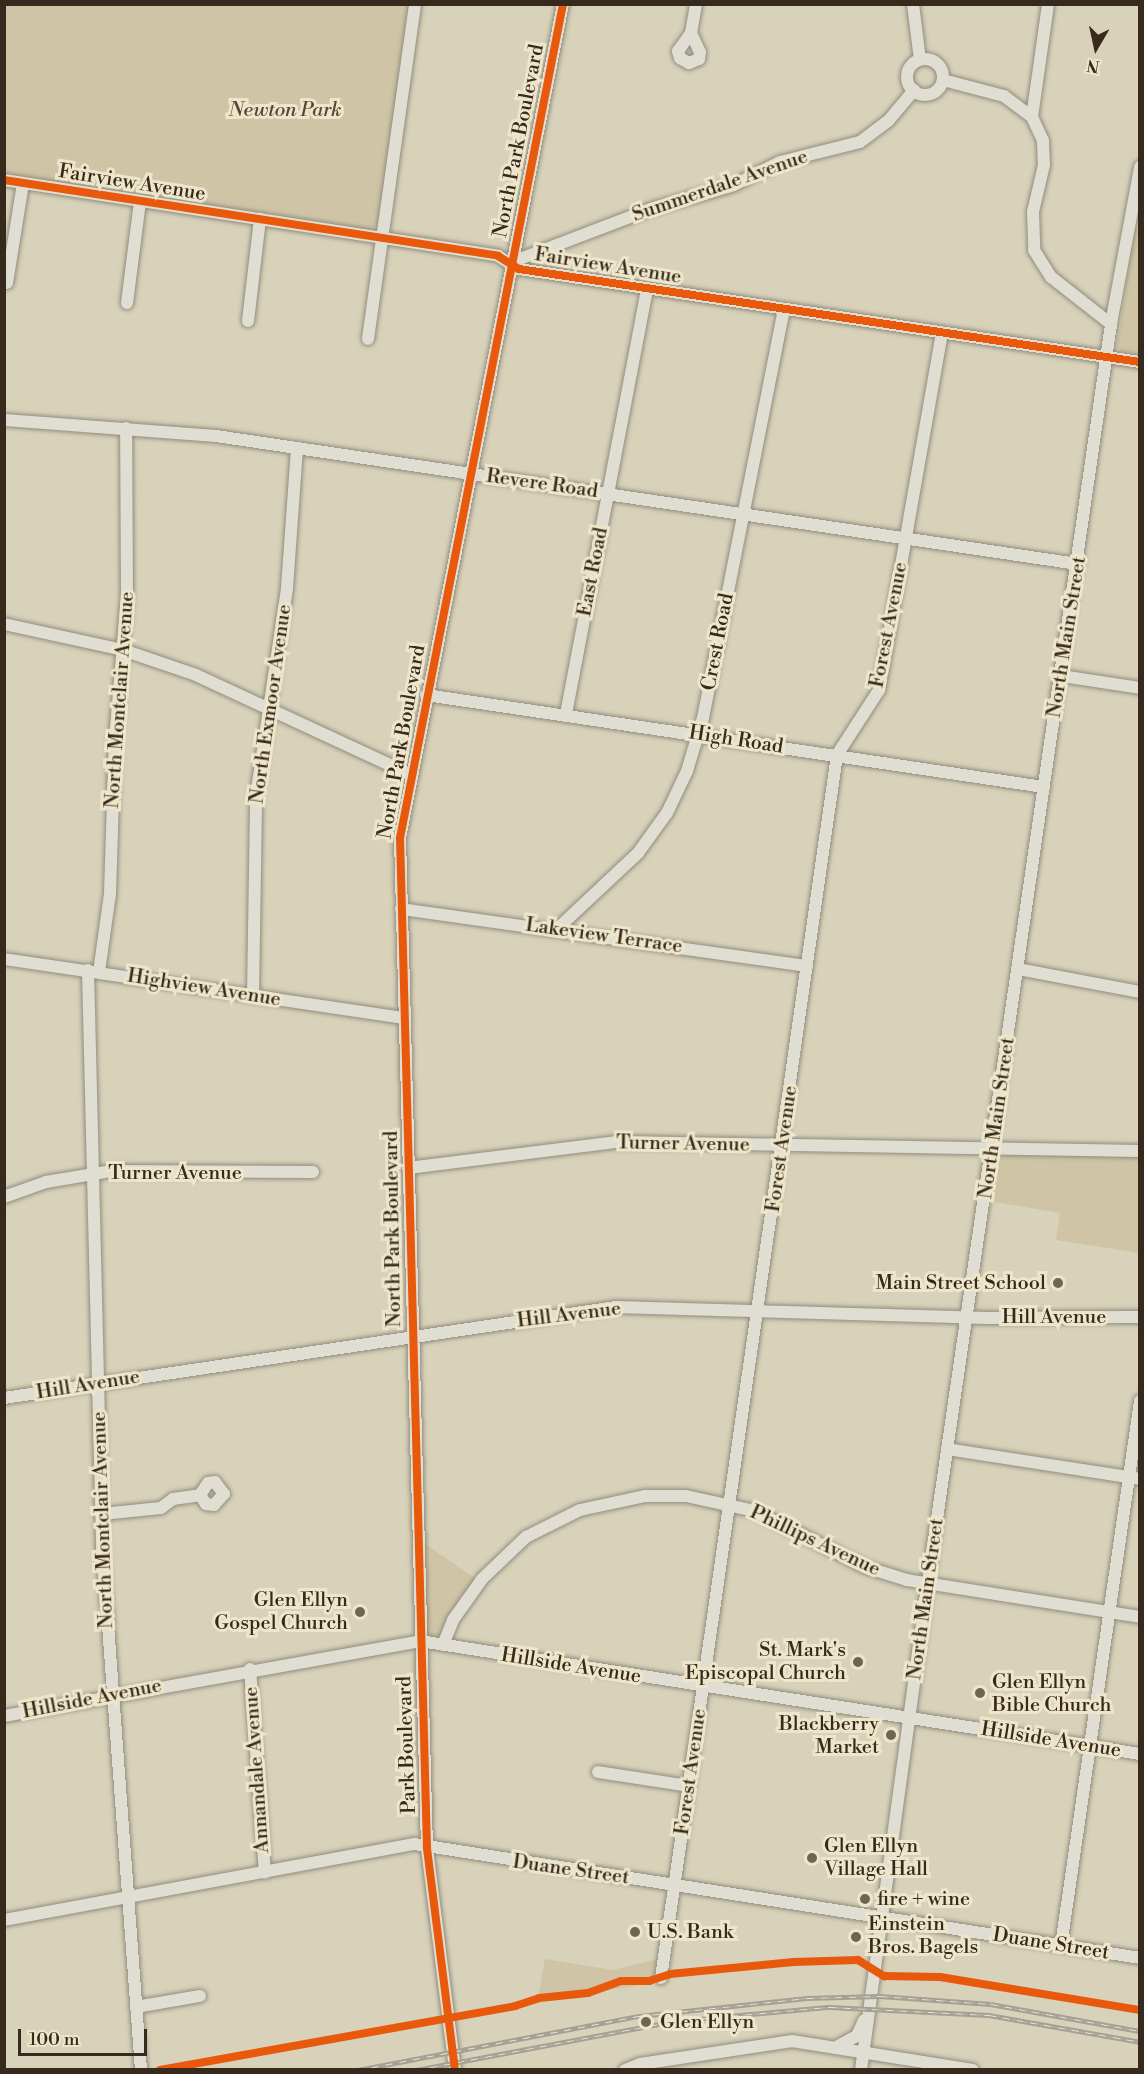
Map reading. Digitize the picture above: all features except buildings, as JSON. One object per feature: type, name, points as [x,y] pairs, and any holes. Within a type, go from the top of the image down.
[{"type":"street","points":[[368,339],[415,4]]},
{"type":"street","name":"North Park Boulevard","points":[[420,1641],[399,838],[563,4]]},
{"type":"street","points":[[691,33],[696,4]]},
{"type":"street","points":[[913,4],[920,60],[908,75],[914,90],[931,94],[943,80]]},
{"type":"street","points":[[1032,117],[1048,4]]},
{"type":"street","points":[[920,60],[939,66],[943,80]]},
{"type":"street","points":[[943,80],[1004,96],[1032,117],[1043,141],[1044,154],[1031,225],[1034,250],[1052,277],[1111,324]]},
{"type":"street","name":"Summerdale Avenue","points":[[512,262],[651,209],[734,185],[780,162],[860,142],[889,120],[914,90]]},
{"type":"street","name":"North Main Street","points":[[861,2070],[865,2050],[866,2017],[910,1719],[927,1584],[993,1150],[1111,324],[1140,167]]},
{"type":"street","name":"Fairview Avenue","points":[[4,180],[498,256],[512,262],[519,269],[1140,362]]},
{"type":"street","points":[[7,283],[23,183]]},
{"type":"street","points":[[127,303],[140,201]]},
{"type":"street","points":[[248,321],[260,219]]},
{"type":"street","name":"East Road","points":[[566,714],[647,289]]},
{"type":"street","name":"Crest Road","points":[[557,929],[622,871],[655,831],[679,790],[699,734],[784,309]]},
{"type":"street","name":"Forest Avenue","points":[[661,1978],[757,1310],[783,1146],[837,755],[879,690],[942,333]]},
{"type":"street","name":"Revere Road","points":[[4,420],[126,428],[297,448],[1078,564]]},
{"type":"street","name":"North Montclair Avenue","points":[[126,428],[128,543],[110,884],[94,971],[93,1174],[102,1514],[125,1898],[141,2070]]},
{"type":"street","name":"North Exmoor Avenue","points":[[253,996],[256,796],[287,588],[297,448]]},
{"type":"street","points":[[4,624],[123,650],[268,706],[411,775]]},
{"type":"street","points":[[1062,676],[1140,688]]},
{"type":"street","name":"High Road","points":[[426,695],[566,714],[1044,787]]},
{"type":"street","name":"Lakeview Terrace","points":[[401,909],[557,929],[807,966]]},
{"type":"street","name":"Highview Avenue","points":[[4,959],[404,1018]]},
{"type":"street","points":[[1018,969],[1140,992]]},
{"type":"street","name":"Turner Avenue","points":[[408,1168],[616,1142],[1140,1151]]},
{"type":"street","name":"Turner Avenue","points":[[4,1197],[46,1182],[111,1171],[313,1172]]},
{"type":"street","name":"Hill Avenue","points":[[4,1398],[616,1307],[967,1316],[1140,1317]]},
{"type":"street","points":[[1061,1946],[1092,1746],[1109,1612],[1134,1478],[1140,1401]]},
{"type":"street","points":[[947,1449],[1134,1478]]},
{"type":"street","points":[[102,1514],[161,1508],[173,1499],[200,1495]]},
{"type":"street","name":"Phillips Avenue","points":[[443,1645],[453,1620],[486,1574],[526,1537],[557,1520],[601,1503],[645,1496],[729,1502],[784,1522],[878,1572],[927,1584],[1140,1617]]},
{"type":"street","name":"Hillside Avenue","points":[[4,1716],[250,1669],[420,1641],[1140,1754]]},
{"type":"street","name":"Park Boulevard","points":[[420,1641],[427,1848]]},
{"type":"street","name":"Annandale Avenue","points":[[250,1669],[265,1872]]},
{"type":"street","points":[[598,1772],[689,1786]]},
{"type":"street","name":"Duane Street","points":[[4,1920],[414,1844],[427,1848],[1140,1958]]},
{"type":"street","points":[[427,1848],[455,2070]]},
{"type":"street","points":[[136,2007],[200,1996]]},
{"type":"street","points":[[837,2047],[857,2036],[866,2017]]},
{"type":"street","points":[[627,2069],[792,2041],[865,2050],[973,2070]]},
{"type":"street","points":[[837,2047],[852,2057],[856,2070]]},
{"type":"street","points":[[665,2070],[695,2057]]},
{"type":"green space","name":"Newton Park","points":[[4,5],[411,5],[378,225],[369,230],[5,174]]},
{"type":"green space","points":[[1135,227],[1139,228],[1139,354],[1121,352],[1117,346]]},
{"type":"green space","points":[[996,1154],[1139,1155],[1139,1253],[1056,1240],[1060,1213],[989,1201]]},
{"type":"green space","points":[[419,1540],[478,1580],[438,1640],[421,1637]]},
{"type":"green space","points":[[662,1958],[656,1982],[537,2003],[545,1959],[613,1970]]},
{"type":"railway","points":[[358,2070],[639,2016],[807,1998],[880,1996],[991,2004],[1140,2031]]},
{"type":"railway","points":[[416,2070],[675,2021],[830,2007],[989,2015],[1140,2042]]},
{"type":"cycle path","points":[[455,2070],[427,1848],[400,838],[563,4]]},
{"type":"cycle path","points":[[4,180],[498,256],[519,269],[1140,362]]},
{"type":"cycle path","points":[[160,2070],[515,2006],[539,1998],[588,1993],[621,1981],[649,1981],[670,1974],[793,1962],[858,1960],[884,1976],[940,1977],[1140,2010]]},
{"type":"place","name":"Main Street School","points":[[1058,1283]]},
{"type":"place","name":"Glen Ellyn Gospel Church","points":[[360,1612]]},
{"type":"place","name":"St. Mark's Episcopal Church","points":[[858,1662]]},
{"type":"place","name":"Glen Ellyn Bible Church","points":[[980,1693]]},
{"type":"place","name":"Blackberry Market","points":[[891,1735]]},
{"type":"place","name":"Glen Ellyn Village Hall","points":[[812,1858]]},
{"type":"place","name":"fire + wine","points":[[865,1899]]},
{"type":"place","name":"U.S. Bank","points":[[635,1932]]},
{"type":"place","name":"Einstein Bros. Bagels","points":[[856,1937]]},
{"type":"place","name":"Glen Ellyn","points":[[646,2022]]}]
